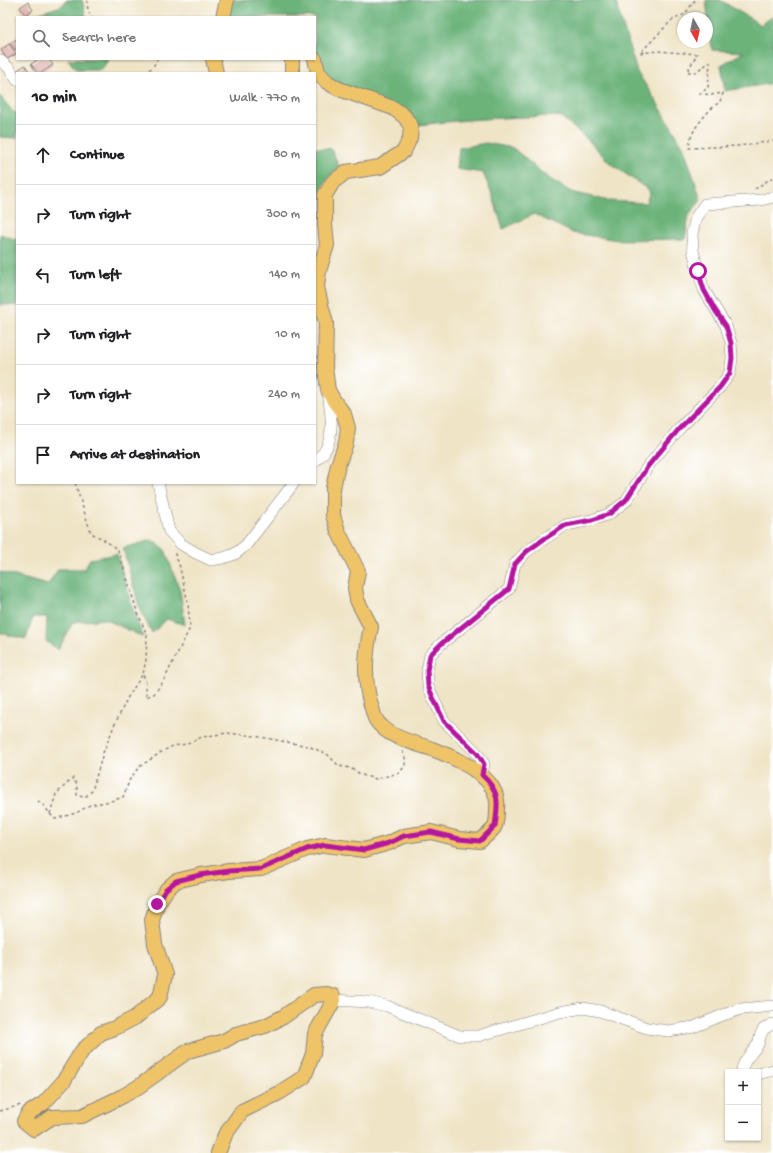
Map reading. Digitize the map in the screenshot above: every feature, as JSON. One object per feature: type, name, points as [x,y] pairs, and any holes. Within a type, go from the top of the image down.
[{"type":"main road","points":[[223,16],[227,0]]},
{"type":"main road","points":[[213,60],[216,72]]},
{"type":"main road","points":[[292,60],[292,72]]},
{"type":"main road","points":[[218,1153],[225,1135],[242,1111],[304,1077],[313,1054],[315,1034],[334,1000],[333,996],[326,994],[314,995],[283,1017],[265,1026],[236,1034],[224,1041],[188,1051],[138,1087],[82,1116],[52,1117],[34,1129],[24,1121],[29,1114],[44,1102],[63,1082],[82,1051],[101,1032],[115,1028],[136,1017],[160,997],[165,975],[155,944],[152,920],[157,904],[166,889],[176,881],[200,875],[261,869],[301,851],[325,845],[364,850],[389,843],[404,836],[431,832],[459,839],[480,841],[495,826],[498,802],[496,791],[482,775],[451,757],[386,731],[375,719],[368,696],[366,677],[367,650],[371,627],[357,600],[355,588],[358,571],[338,531],[332,515],[333,488],[338,465],[346,442],[348,428],[344,414],[328,390],[326,368],[326,323],[317,287],[319,271],[324,260],[327,245],[325,225],[326,195],[333,182],[346,172],[380,167],[404,151],[410,138],[411,126],[404,116],[393,108],[339,89],[327,82],[318,72],[315,60]]},
{"type":"street","points":[[0,60],[9,68],[16,78]]},
{"type":"street","points":[[482,775],[484,764],[477,753],[444,721],[428,686],[427,670],[430,655],[441,644],[509,589],[515,564],[526,552],[566,525],[592,520],[609,514],[626,500],[648,466],[679,429],[720,387],[730,373],[732,358],[731,343],[726,326],[704,290],[698,271],[693,250],[692,234],[696,217],[705,204],[761,200],[773,197]]},
{"type":"street","points":[[316,460],[324,452],[330,437],[331,422],[328,390]]},
{"type":"street","points":[[158,484],[169,531],[181,544],[211,560],[235,554],[246,545],[293,484]]},
{"type":"street","points":[[334,1000],[368,1002],[387,1006],[460,1036],[478,1036],[560,1012],[582,1008],[600,1011],[641,1027],[659,1031],[668,1031],[694,1027],[741,1009],[773,1006]]},
{"type":"street","points":[[742,1069],[744,1061],[759,1042],[760,1034],[764,1029],[773,1024]]},
{"type":"street","points":[[761,1073],[773,1070]]},
{"type":"path","points":[[87,0],[88,11],[91,16]]},
{"type":"path","points":[[695,0],[684,14],[671,21],[640,53],[658,50],[697,54],[687,72],[695,72],[710,62],[708,88],[700,93],[722,93],[720,102],[711,108],[694,130],[689,139],[688,148],[738,146],[773,141]]},
{"type":"path","points":[[146,72],[153,67],[156,60]]},
{"type":"path","points":[[50,814],[56,794],[73,778],[77,785],[77,796],[85,797],[92,791],[103,753],[114,726],[129,695],[143,674],[146,660],[147,635],[137,611],[118,550],[103,539],[91,533],[75,484]]},
{"type":"path","points":[[143,674],[146,683],[146,696],[154,694],[163,682],[190,628],[188,603],[179,564],[172,548],[169,531]]},
{"type":"path","points":[[38,801],[44,805],[55,819],[76,813],[90,805],[123,797],[130,778],[139,767],[163,751],[174,746],[187,744],[202,737],[227,733],[255,736],[308,746],[327,754],[339,766],[350,768],[362,775],[376,779],[399,772],[405,766],[405,756],[399,746],[397,736]]},
{"type":"green space","points":[[67,0],[82,0],[86,16],[34,15],[61,6]]},
{"type":"green space","points":[[231,0],[615,0],[637,72],[684,148],[701,200],[689,215],[685,239],[618,240],[573,233],[534,214],[503,229],[492,194],[483,173],[457,169],[459,148],[486,143],[513,148],[548,178],[571,192],[609,201],[646,203],[650,191],[610,163],[588,140],[560,116],[454,121],[419,125],[407,113],[338,85],[320,66],[316,54],[316,16],[226,16]]},
{"type":"green space","points":[[706,0],[720,0],[761,25],[773,16],[773,83],[725,91],[721,65],[744,52],[712,50],[713,12],[707,12]]},
{"type":"green space","points":[[69,60],[108,60],[101,70],[76,70]]},
{"type":"green space","points":[[0,96],[13,112],[16,113],[16,138],[0,137]]},
{"type":"green space","points":[[316,148],[331,149],[340,168],[327,180],[319,196],[316,196]]},
{"type":"green space","points":[[0,234],[16,240],[16,306],[2,304],[0,306]]},
{"type":"green space","points":[[152,540],[165,550],[180,590],[185,625],[167,619],[152,633],[140,610],[123,548]]},
{"type":"green space","points":[[117,554],[134,613],[143,637],[105,619],[73,622],[58,650],[46,641],[47,617],[33,617],[26,639],[0,633],[0,572],[48,585],[58,569],[84,569],[90,559]]},
{"type":"building","points":[[28,2],[33,10],[25,15],[20,7]]},
{"type":"building","points":[[16,40],[16,50],[15,50],[10,43]]},
{"type":"building","points":[[9,44],[16,54],[7,59],[1,50]]},
{"type":"building","points":[[37,60],[50,60],[53,65],[42,72],[36,72],[31,64]]},
{"type":"building","points":[[25,65],[29,72],[16,72]]},
{"type":"route","points":[[157,904],[166,889],[176,881],[200,875],[261,869],[307,849],[325,845],[364,850],[389,843],[404,836],[431,832],[459,839],[480,841],[495,826],[498,802],[496,791],[482,775],[484,764],[477,753],[444,721],[428,686],[427,670],[430,655],[441,644],[509,589],[515,564],[526,552],[566,525],[592,520],[609,514],[626,500],[648,466],[679,429],[720,387],[730,373],[732,358],[731,343],[726,326],[704,290],[698,271]]}]
